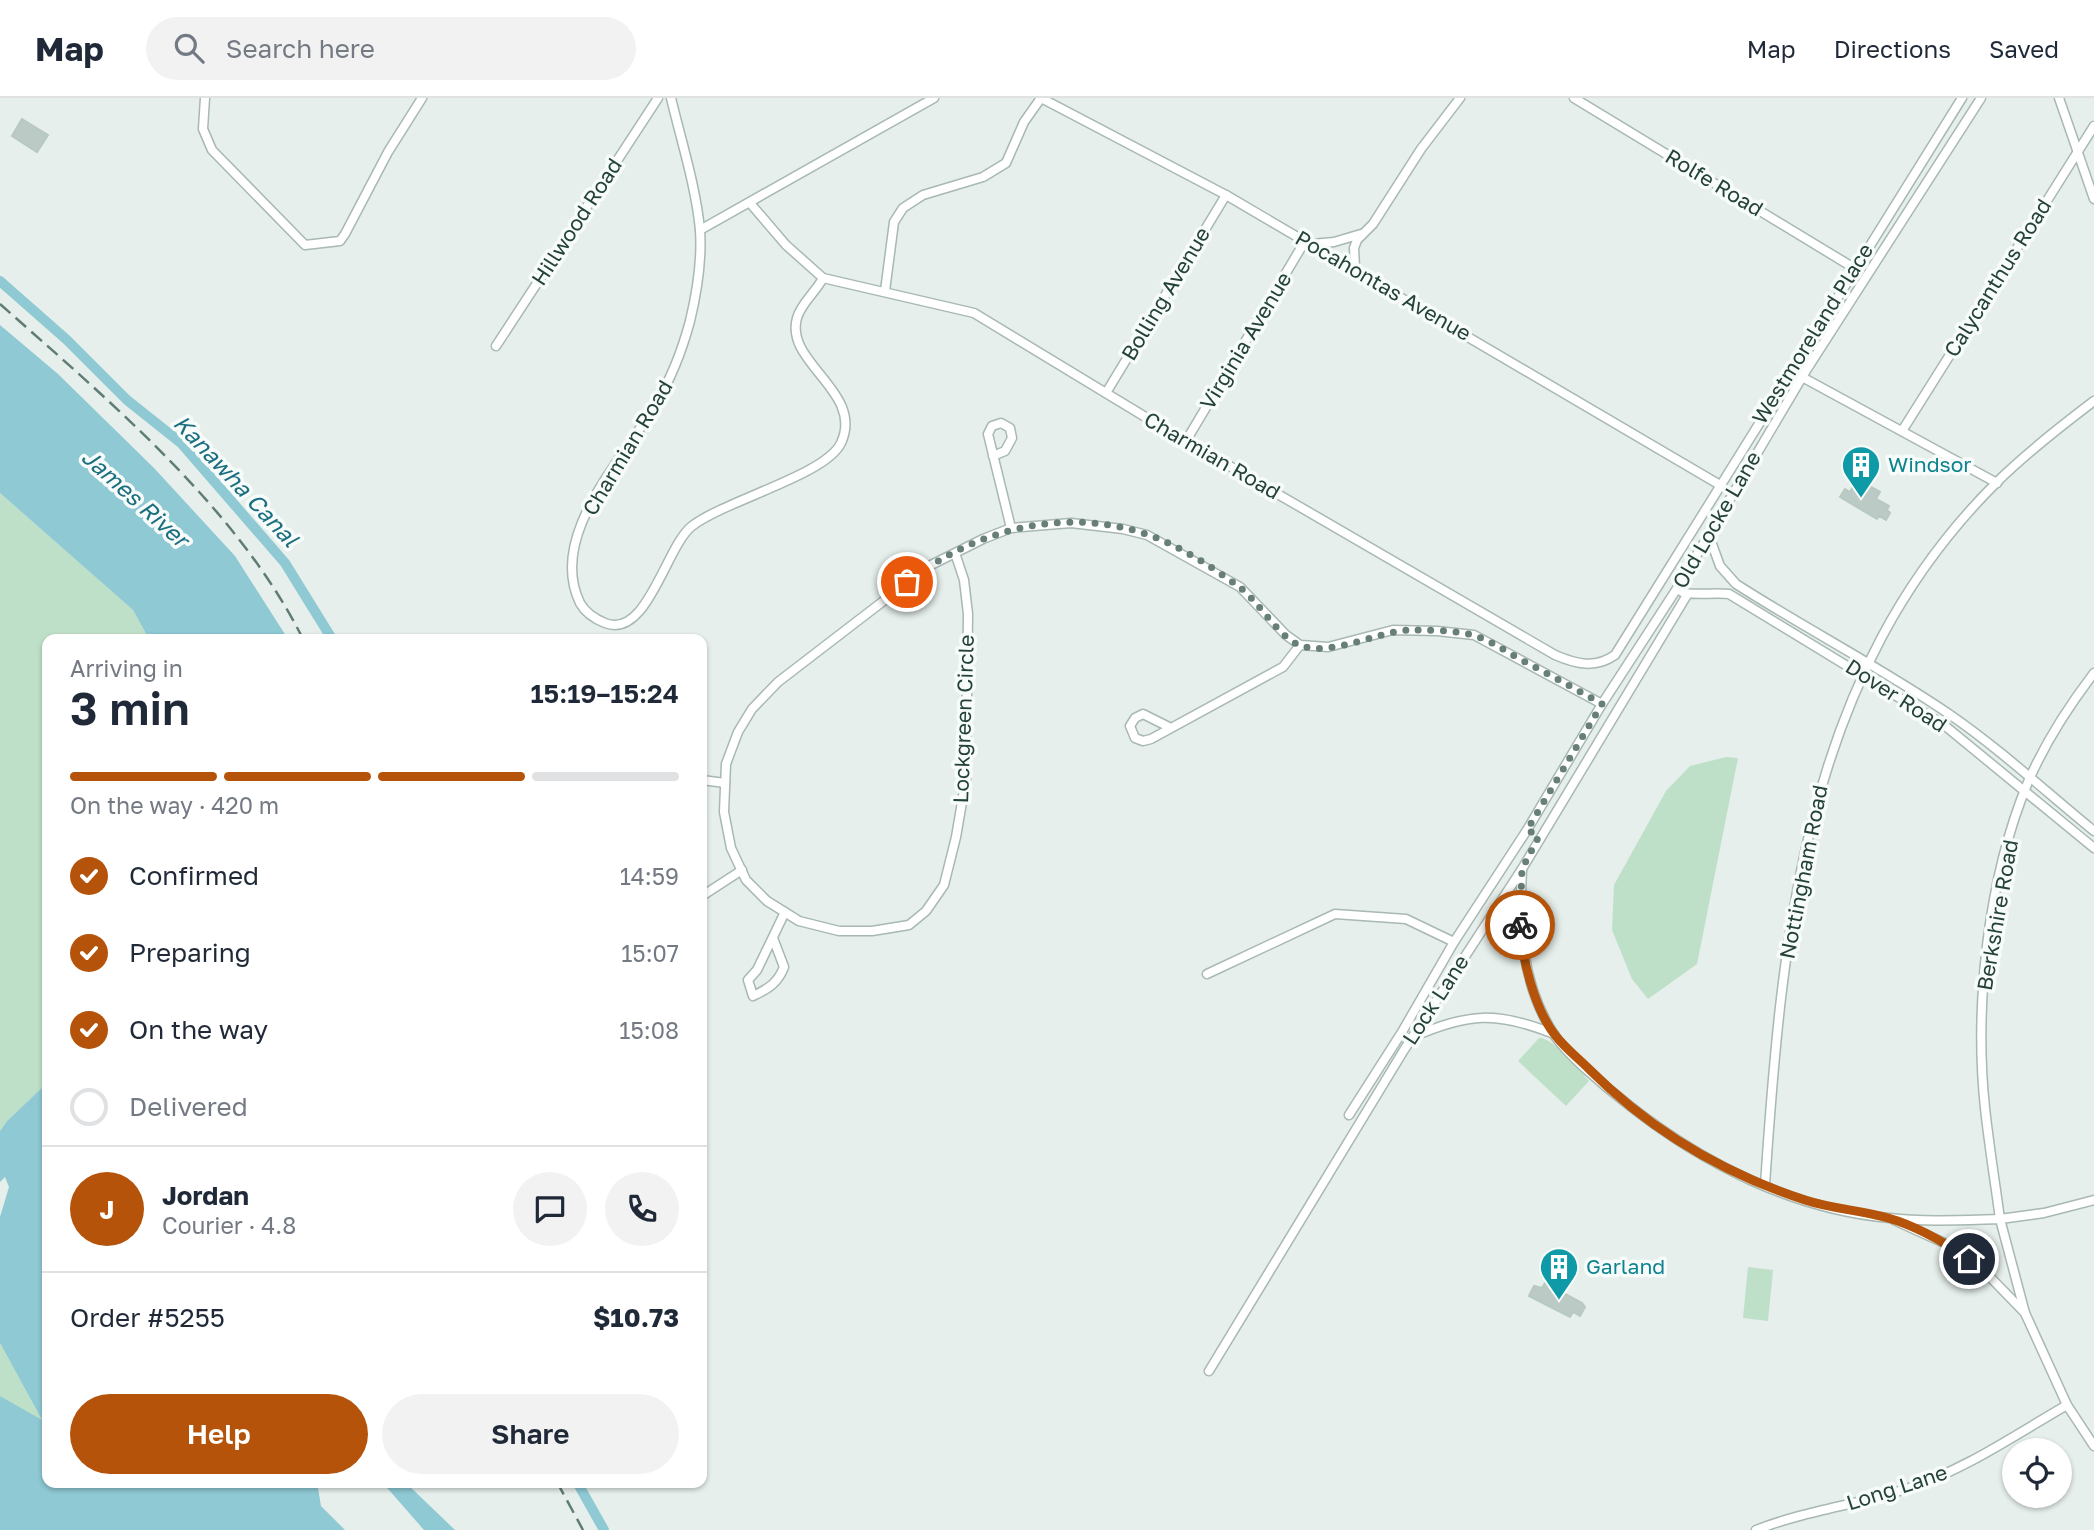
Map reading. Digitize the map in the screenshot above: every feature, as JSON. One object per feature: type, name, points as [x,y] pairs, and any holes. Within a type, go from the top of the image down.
[{"type":"street","points":[[205,98],[204,129],[212,150],[305,245],[340,241],[388,152],[422,98]]},
{"type":"street","name":"Hillwood Road","points":[[496,346],[658,98]]},
{"type":"street","name":"Charmian Road","points":[[671,98],[700,230],[699,272],[677,362],[653,409],[615,463],[594,499],[576,542],[572,576],[578,594],[587,611],[603,622],[618,625],[638,614],[674,550],[691,527],[718,510],[797,476],[834,454],[845,432],[844,414],[835,394],[803,350],[795,332],[797,316],[823,278]]},
{"type":"street","points":[[700,230],[934,98]]},
{"type":"street","points":[[885,291],[894,222],[903,208],[923,195],[983,177],[1006,163],[1024,122],[1041,98]]},
{"type":"street","name":"Pocahontas Avenue","points":[[1041,98],[1226,195],[1355,268],[1720,485]]},
{"type":"street","points":[[1355,268],[1354,247],[1373,224],[1422,149],[1460,98]]},
{"type":"street","name":"Rolfe Road","points":[[1574,98],[1854,268]]},
{"type":"street","name":"Westmoreland Place","points":[[1589,665],[1605,662],[1615,655],[1962,98]]},
{"type":"street","name":"Old Locke Lane","points":[[1349,1115],[1402,1032],[1454,942],[1527,830],[1602,704],[1676,590],[1802,377],[1981,98]]},
{"type":"street","points":[[2059,98],[2094,199]]},
{"type":"street","name":"Calycanthus Road","points":[[1902,430],[2094,126]]},
{"type":"street","name":"Bolling Avenue","points":[[1106,393],[1226,195]]},
{"type":"street","name":"Charmian Road","points":[[750,203],[786,245],[823,278],[974,313],[1186,441],[1555,655],[1589,665]]},
{"type":"street","points":[[1308,242],[1334,242],[1364,233]]},
{"type":"street","name":"Virginia Avenue","points":[[1186,441],[1308,242]]},
{"type":"street","points":[[1802,377],[1997,483]]},
{"type":"street","name":"Nottingham Road","points":[[1765,1185],[1776,1035],[1806,841],[1831,752],[1862,673],[1926,568],[1997,483],[2094,401]]},
{"type":"street","points":[[993,456],[1011,528]]},
{"type":"street","name":"Lockgreen Circle","points":[[955,553],[964,580],[968,614],[966,779],[944,886],[926,911],[909,925],[872,931],[839,931],[799,921],[767,901],[746,880],[731,848],[724,812],[726,764],[738,732],[752,709],[778,682],[929,566],[955,553],[1011,528],[1071,523],[1123,528],[1147,535],[1240,587],[1286,635],[1300,645]]},
{"type":"street","name":"Dover Road","points":[[1708,533],[1720,566],[1736,584],[1868,661],[1951,715],[2094,831]]},
{"type":"street","name":"Dover Road","points":[[1676,590],[1687,595],[1707,591],[1729,594],[1862,673],[1944,725],[2094,848]]},
{"type":"street","name":"Lock Lane","points":[[1209,1371],[1412,1037],[1522,869],[1539,836],[1687,595]]},
{"type":"street","points":[[1169,727],[1143,714],[1135,718],[1130,726],[1132,735],[1143,741],[1283,667],[1300,645],[1328,647],[1393,630],[1474,635],[1602,704]]},
{"type":"street","name":"Berkshire Road","points":[[2025,1313],[2000,1219],[1985,1106],[1982,999],[1997,894],[2025,792],[2056,727],[2094,673]]},
{"type":"street","points":[[707,781],[725,783]]},
{"type":"street","points":[[1527,830],[1539,836]]},
{"type":"street","points":[[1522,869],[1521,943],[1531,983],[1554,1034],[1613,1093],[1657,1128],[1707,1160],[1809,1201],[1888,1218],[1951,1246],[1990,1277],[2025,1313],[2067,1405],[2094,1446]]},
{"type":"street","points":[[707,893],[742,870]]},
{"type":"street","points":[[773,938],[784,967],[780,978],[769,989],[753,996],[748,980],[757,970],[785,912]]},
{"type":"street","points":[[1207,974],[1335,914],[1406,919],[1454,942]]},
{"type":"street","points":[[1412,1037],[1448,1022],[1484,1016],[1507,1018],[1554,1034]]},
{"type":"street","points":[[1888,1218],[2000,1219],[2044,1213],[2094,1200]]},
{"type":"street","name":"Long Lane","points":[[1756,1530],[1784,1519],[1907,1489],[1948,1473],[2067,1405]]},
{"type":"green space","points":[[0,493],[133,610],[146,634],[42,634],[42,1088],[0,1131]]},
{"type":"green space","points":[[1726,757],[1738,758],[1697,964],[1648,999],[1632,979],[1612,930],[1614,885],[1666,791],[1690,766]]},
{"type":"green space","points":[[1539,1038],[1558,1048],[1589,1081],[1566,1106],[1518,1061]]},
{"type":"green space","points":[[1748,1267],[1773,1270],[1768,1321],[1743,1318]]},
{"type":"green space","points":[[0,1343],[42,1421],[0,1396]]},
{"type":"water","name":"James River","points":[[0,325],[58,374],[154,468],[235,556],[285,634],[146,634],[133,610],[0,493]]},
{"type":"water","points":[[42,1088],[42,1420],[0,1343],[0,1217],[9,1187],[5,1177],[0,1182],[0,1131]]},
{"type":"water","points":[[0,1396],[42,1420],[42,1488],[318,1488],[321,1506],[345,1530],[0,1530]]},
{"type":"water","points":[[387,1488],[411,1488],[455,1530],[424,1530]]},
{"type":"building","points":[[22,119],[48,135],[37,152],[12,136]]},
{"type":"building","name":"Windsor","points":[[1857,479],[1880,492],[1876,499],[1889,506],[1887,510],[1890,513],[1886,520],[1879,516],[1877,519],[1840,497],[1845,489],[1850,492]]},
{"type":"building","name":"Garland","points":[[1545,1283],[1582,1303],[1585,1307],[1580,1316],[1573,1312],[1570,1317],[1529,1296],[1534,1286],[1542,1288]]},
{"type":"waterway","name":"Kanawha Canal","points":[[0,281],[67,340],[127,400],[181,443],[285,563],[329,634]]},
{"type":"waterway","name":"Kanawha Canal","points":[[580,1488],[604,1530]]},
{"type":"railway","points":[[0,304],[126,417],[207,500],[243,544],[300,634]]},
{"type":"railway","points":[[560,1488],[583,1530]]},
{"type":"way so far","points":[[907,582],[929,566],[1011,528],[1071,523],[1123,528],[1163,542],[1240,587],[1286,635],[1300,645],[1328,647],[1393,630],[1474,635],[1602,704],[1527,830],[1539,836],[1522,869],[1520,925]]},
{"type":"place","name":"Windsor","points":[[1861,499]]},
{"type":"place","name":"Garland","points":[[1559,1301]]},
{"type":"route","points":[[1520,925],[1525,964],[1554,1034],[1613,1093],[1657,1128],[1696,1154],[1775,1190],[1853,1212],[1888,1218],[1928,1234],[1969,1259]]}]
